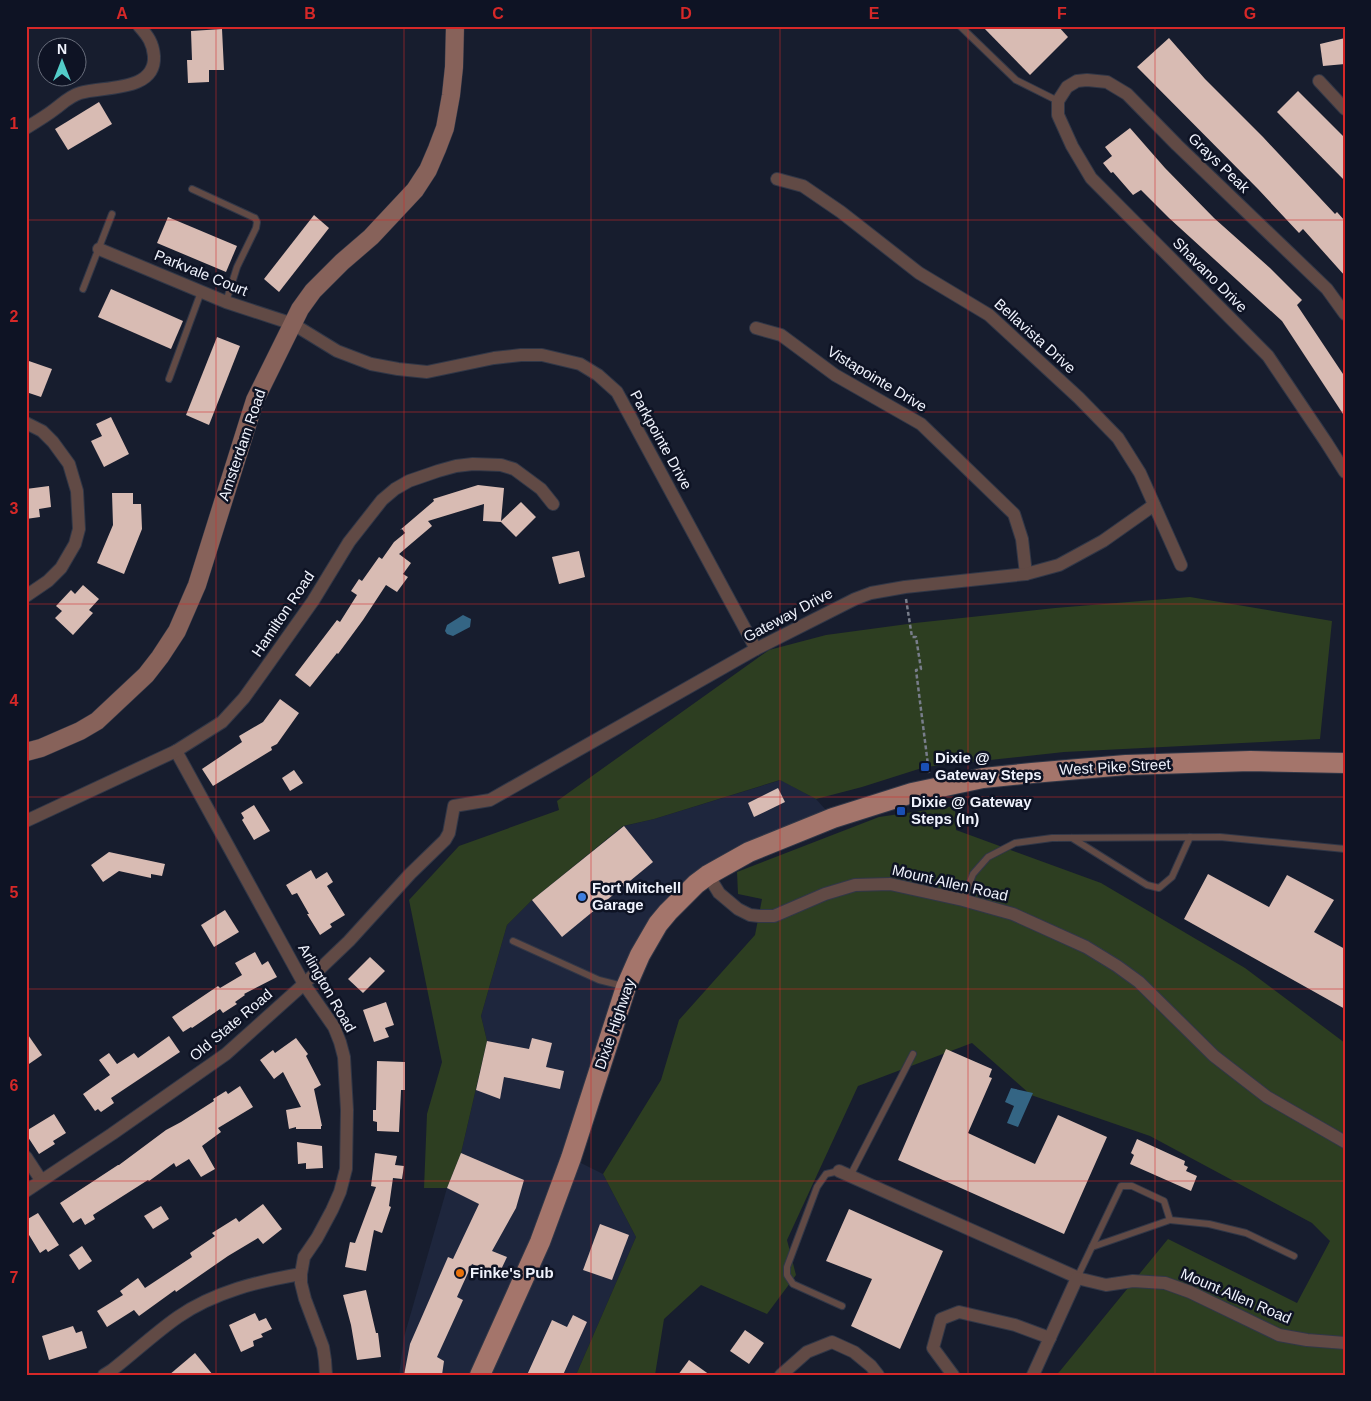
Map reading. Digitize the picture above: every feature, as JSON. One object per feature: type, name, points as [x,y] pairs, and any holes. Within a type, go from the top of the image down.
[{"type":"main road","name":"West Pike Street","points":[[889,800],[912,793],[984,778],[1032,773],[1126,766],[1250,761],[1345,763]]},
{"type":"main road","name":"Dixie Highway","points":[[480,1375],[540,1242],[571,1158],[626,987],[640,955],[658,924],[690,889],[708,875],[749,852],[834,818],[889,800]]},
{"type":"street","points":[[26,128],[70,97],[81,92],[133,84],[145,78],[152,71],[154,62],[153,48],[151,40],[139,26]]},
{"type":"street","name":"Amsterdam Road","points":[[26,752],[41,748],[80,731],[97,721],[146,675],[177,631],[197,585],[255,400],[300,309],[313,291],[382,226],[415,190],[428,170],[445,128],[453,76],[456,26]]},
{"type":"street","name":"Grays Peak","points":[[1058,101],[1067,87],[1077,81],[1107,82],[1127,94],[1176,145],[1327,289],[1345,314]]},
{"type":"street","points":[[1319,81],[1345,109]]},
{"type":"street","name":"Shavano Drive","points":[[1058,101],[1058,115],[1072,146],[1091,178],[1268,356],[1345,472]]},
{"type":"street","name":"Bellavista Drive","points":[[777,179],[803,186],[841,212],[919,273],[989,315],[1072,392],[1118,438],[1140,473],[1181,564]]},
{"type":"street","name":"Parkvale Court","points":[[99,249],[226,302],[293,324]]},
{"type":"street","name":"Parkpointe Drive","points":[[293,324],[337,351],[371,364],[398,369],[427,372],[494,358],[542,355],[580,364],[598,374],[617,392],[756,649]]},
{"type":"street","name":"Vistapointe Drive","points":[[756,328],[781,335],[835,374],[921,424],[1014,514],[1022,539],[1026,574]]},
{"type":"street","points":[[26,423],[42,431],[53,442],[69,464],[78,491],[79,529],[75,544],[61,568],[48,581],[26,596]]},
{"type":"street","name":"Hamilton Road","points":[[26,821],[176,751],[222,722],[244,698],[313,601],[349,542],[382,500],[408,481],[438,470],[456,466],[472,464],[501,465],[514,469],[541,489],[553,504]]},
{"type":"street","name":"Gateway Drive","points":[[454,806],[490,800],[756,649],[855,599],[871,593],[905,587],[1026,574],[1059,565],[1104,541],[1154,505]]},
{"type":"street","name":"Arlington Road","points":[[176,751],[304,984],[334,1027],[344,1057],[347,1110],[346,1169],[340,1192],[332,1210],[304,1257],[301,1274],[305,1299],[323,1347],[326,1375]]},
{"type":"street","name":"Old State Road","points":[[26,1191],[112,1134],[226,1054],[304,984],[445,840],[449,833],[454,806]]},
{"type":"street","name":"Mount Allen Road","points":[[708,875],[718,893],[738,909],[750,915],[774,916],[826,894],[855,885],[890,884],[963,900],[1013,914],[1086,948],[1117,966],[1138,982],[1214,1056],[1237,1074],[1267,1097],[1345,1142]]},
{"type":"street","points":[[26,1157],[41,1180]]},
{"type":"street","name":"Mount Allen Road","points":[[845,1173],[1077,1278],[1106,1285],[1133,1281],[1165,1283],[1190,1292],[1279,1335],[1307,1340],[1345,1342]]},
{"type":"street","points":[[104,1375],[178,1317],[197,1306],[232,1290],[267,1280],[301,1274]]},
{"type":"street","points":[[1033,1375],[1077,1278]]},
{"type":"street","points":[[953,1375],[933,1348],[941,1319],[959,1312],[1015,1325],[1050,1338]]},
{"type":"street","points":[[781,1375],[807,1352],[832,1342],[854,1352],[871,1366],[878,1375]]},
{"type":"lane","points":[[960,26],[1016,80],[1058,101]]},
{"type":"lane","points":[[192,189],[255,218],[257,222],[256,228],[237,267],[226,302]]},
{"type":"lane","points":[[82,288],[112,214]]},
{"type":"lane","points":[[169,379],[201,292]]},
{"type":"lane","points":[[1070,838],[1147,884],[1160,888],[1172,877],[1190,837]]},
{"type":"lane","points":[[963,900],[973,874],[988,857],[1015,842],[1052,838],[1220,837],[1345,849]]},
{"type":"lane","points":[[513,941],[599,980],[626,987]]},
{"type":"lane","points":[[842,1306],[793,1284],[787,1275],[786,1267],[817,1187],[826,1174],[845,1173],[912,1054]]},
{"type":"lane","points":[[1077,1278],[1121,1186],[1132,1186],[1164,1201],[1170,1220]]},
{"type":"lane","points":[[1092,1247],[1170,1220],[1209,1224],[1246,1233],[1294,1256]]},
{"type":"path","points":[[905,587],[912,637],[916,637],[921,669],[916,670],[931,789]]},
{"type":"shaded area","points":[[463,615],[471,619],[470,627],[453,636],[447,634],[445,631],[447,625]]},
{"type":"shaded area","points":[[781,780],[816,799],[833,818],[749,852],[658,924],[571,1158],[603,1174],[636,1237],[576,1375],[399,1375],[404,1337],[447,1188],[461,1153],[487,1041],[481,1016],[507,925],[532,900],[624,826],[654,819]]},
{"type":"shaded area","points":[[1011,1088],[1033,1093],[1018,1127],[1007,1123],[1014,1106],[1005,1102]]},
{"type":"green space","points":[[1190,597],[1332,621],[1320,739],[1064,752],[925,767],[816,799],[780,780],[654,819],[623,826],[532,900],[507,925],[481,1016],[487,1041],[461,1153],[447,1188],[424,1188],[427,1114],[442,1062],[409,900],[459,846],[559,810],[557,801],[769,650],[826,635],[915,623],[1055,608]]},
{"type":"green space","points":[[955,806],[956,830],[1101,883],[1245,968],[1345,1043],[1345,1375],[1056,1375],[1168,1239],[1297,1303],[1330,1241],[1312,1223],[1150,1136],[1031,1095],[972,1043],[858,1086],[787,1240],[796,1275],[767,1314],[701,1285],[664,1319],[655,1375],[576,1375],[636,1237],[603,1174],[661,1080],[679,1020],[755,935],[762,899],[738,894],[737,872],[879,817]]},
{"type":"building","points":[[982,26],[1058,26],[1068,37],[1030,75]]},
{"type":"building","points":[[222,29],[224,70],[209,70],[209,82],[188,83],[187,60],[192,60],[191,31]]},
{"type":"building","points":[[1169,38],[1205,79],[1263,137],[1335,214],[1337,212],[1345,221],[1345,276],[1303,229],[1299,233],[1137,67]]},
{"type":"building","points":[[1345,38],[1345,64],[1323,66],[1320,44]]},
{"type":"building","points":[[1298,91],[1345,138],[1345,181],[1277,112]]},
{"type":"building","points":[[99,102],[112,124],[68,150],[55,129]]},
{"type":"building","points":[[1130,128],[1165,168],[1214,218],[1270,268],[1302,300],[1297,305],[1345,377],[1345,417],[1282,321],[1141,190],[1133,195],[1103,163],[1112,156],[1105,147]]},
{"type":"building","points":[[314,215],[329,228],[279,292],[264,279]]},
{"type":"building","points":[[168,217],[237,246],[226,272],[157,243]]},
{"type":"building","points":[[111,289],[183,321],[171,349],[98,317]]},
{"type":"building","points":[[217,337],[240,346],[209,425],[186,415]]},
{"type":"building","points":[[26,360],[52,369],[41,397],[26,392]]},
{"type":"building","points":[[111,417],[129,454],[104,467],[91,441],[102,436],[96,424]]},
{"type":"building","points":[[478,485],[504,488],[501,521],[521,502],[536,517],[516,537],[501,522],[483,521],[484,504],[428,521],[432,526],[399,554],[411,563],[403,574],[408,577],[397,592],[386,585],[338,654],[310,687],[295,675],[337,620],[340,622],[357,595],[351,591],[359,579],[362,581],[379,557],[382,559],[394,542],[405,533],[402,529],[400,530],[434,501],[433,499]]},
{"type":"building","points":[[49,486],[51,507],[39,509],[40,517],[26,519],[26,489]]},
{"type":"building","points":[[112,493],[133,493],[133,504],[141,504],[142,529],[124,574],[97,563],[113,525]]},
{"type":"building","points":[[579,551],[585,577],[559,584],[552,557]]},
{"type":"building","points":[[83,585],[99,599],[89,610],[93,613],[73,635],[55,618],[62,611],[56,606],[71,590],[75,594]]},
{"type":"building","points":[[280,699],[299,713],[277,744],[271,747],[272,750],[213,786],[202,769],[242,742],[239,736],[263,722]]},
{"type":"building","points":[[294,770],[303,783],[290,791],[282,778]]},
{"type":"building","points":[[778,788],[785,802],[754,817],[748,803]]},
{"type":"building","points":[[254,805],[270,831],[254,840],[242,820],[244,818],[241,813]]},
{"type":"building","points":[[624,826],[653,862],[562,937],[532,900]]},
{"type":"building","points":[[109,852],[165,864],[162,876],[151,874],[151,878],[119,871],[103,882],[91,865]]},
{"type":"building","points":[[311,870],[316,879],[327,872],[333,882],[327,886],[345,915],[330,924],[332,927],[320,935],[297,893],[292,895],[286,885]]},
{"type":"building","points":[[1208,874],[1269,907],[1287,875],[1334,900],[1314,932],[1345,949],[1345,1009],[1184,919]]},
{"type":"building","points":[[225,910],[239,932],[214,947],[201,925]]},
{"type":"building","points":[[255,952],[262,965],[268,961],[277,977],[244,994],[235,1002],[237,1004],[223,1013],[220,1009],[183,1032],[172,1017],[218,986],[220,988],[242,975],[235,963]]},
{"type":"building","points":[[370,957],[385,971],[363,993],[348,979]]},
{"type":"building","points":[[386,1002],[394,1025],[385,1028],[389,1037],[374,1042],[363,1010]]},
{"type":"building","points":[[26,1032],[42,1055],[26,1066]]},
{"type":"building","points":[[169,1036],[180,1052],[111,1098],[114,1103],[101,1112],[98,1109],[95,1111],[83,1094],[110,1075],[99,1060],[109,1053],[117,1064],[134,1053],[138,1058]]},
{"type":"building","points":[[296,1038],[308,1054],[306,1056],[321,1085],[314,1089],[322,1126],[321,1129],[296,1129],[296,1127],[289,1129],[286,1110],[301,1107],[283,1072],[274,1079],[260,1060],[273,1050],[275,1053]]},
{"type":"building","points":[[532,1038],[552,1043],[546,1067],[564,1071],[560,1089],[504,1077],[500,1099],[476,1090],[487,1041],[529,1049]]},
{"type":"building","points":[[946,1049],[992,1069],[989,1077],[992,1078],[968,1133],[1035,1164],[1058,1115],[1107,1137],[1064,1234],[898,1160]]},
{"type":"building","points":[[377,1061],[405,1062],[405,1090],[401,1090],[399,1132],[377,1131],[377,1122],[373,1121],[373,1110],[376,1110]]},
{"type":"building","points":[[240,1086],[253,1107],[218,1128],[221,1132],[202,1146],[215,1169],[201,1177],[189,1159],[176,1167],[174,1163],[149,1181],[93,1215],[95,1219],[85,1225],[81,1218],[73,1223],[60,1203],[119,1165],[166,1130],[214,1101],[213,1099],[226,1091],[228,1094]]},
{"type":"building","points":[[54,1114],[66,1133],[53,1141],[55,1144],[39,1154],[26,1131]]},
{"type":"building","points":[[1137,1139],[1185,1161],[1184,1165],[1188,1167],[1186,1171],[1197,1176],[1191,1191],[1130,1164],[1134,1155],[1131,1153]]},
{"type":"building","points":[[297,1142],[322,1146],[323,1168],[306,1169],[306,1163],[298,1164]]},
{"type":"building","points":[[375,1153],[397,1156],[395,1165],[404,1166],[402,1179],[393,1178],[389,1206],[391,1207],[382,1233],[374,1230],[366,1271],[345,1267],[350,1242],[355,1243],[376,1187],[371,1186]]},
{"type":"building","points":[[461,1153],[524,1180],[516,1208],[492,1251],[507,1257],[498,1276],[472,1264],[457,1297],[463,1300],[437,1357],[444,1361],[442,1375],[404,1375],[410,1344],[448,1257],[453,1259],[479,1204],[447,1188]]},
{"type":"building","points":[[263,1204],[282,1229],[263,1244],[258,1238],[176,1292],[175,1290],[139,1316],[134,1310],[107,1327],[97,1311],[123,1295],[120,1291],[138,1278],[145,1288],[192,1257],[190,1253],[215,1236],[212,1233],[236,1218],[239,1222]]},
{"type":"building","points":[[161,1206],[169,1219],[153,1229],[144,1216]]},
{"type":"building","points":[[849,1209],[943,1251],[900,1349],[851,1326],[872,1279],[826,1261]]},
{"type":"building","points":[[38,1213],[59,1245],[48,1252],[46,1249],[40,1253],[26,1230],[26,1220]]},
{"type":"building","points":[[600,1224],[629,1235],[612,1280],[583,1270]]},
{"type":"building","points":[[82,1246],[92,1261],[79,1270],[69,1255]]},
{"type":"building","points":[[366,1290],[376,1333],[378,1333],[381,1357],[357,1360],[351,1325],[343,1295]]},
{"type":"building","points":[[255,1313],[259,1321],[266,1318],[272,1329],[261,1334],[263,1337],[253,1341],[254,1346],[241,1352],[229,1325]]},
{"type":"building","points":[[573,1315],[587,1322],[563,1375],[527,1375],[552,1320],[567,1327]]},
{"type":"building","points":[[73,1326],[76,1333],[82,1331],[87,1348],[49,1360],[42,1336]]},
{"type":"building","points":[[745,1330],[764,1343],[749,1364],[730,1351]]},
{"type":"building","points":[[195,1353],[213,1375],[169,1375]]},
{"type":"building","points":[[689,1360],[710,1375],[678,1375]]},
{"type":"place","name":"Dixie @ Gateway Steps","points":[[925,767]]},
{"type":"place","name":"Dixie @ Gateway Steps (In)","points":[[901,811]]},
{"type":"place","name":"Fort Mitchell Garage","points":[[582,897]]},
{"type":"place","name":"Finke's Pub","points":[[460,1273]]}]
